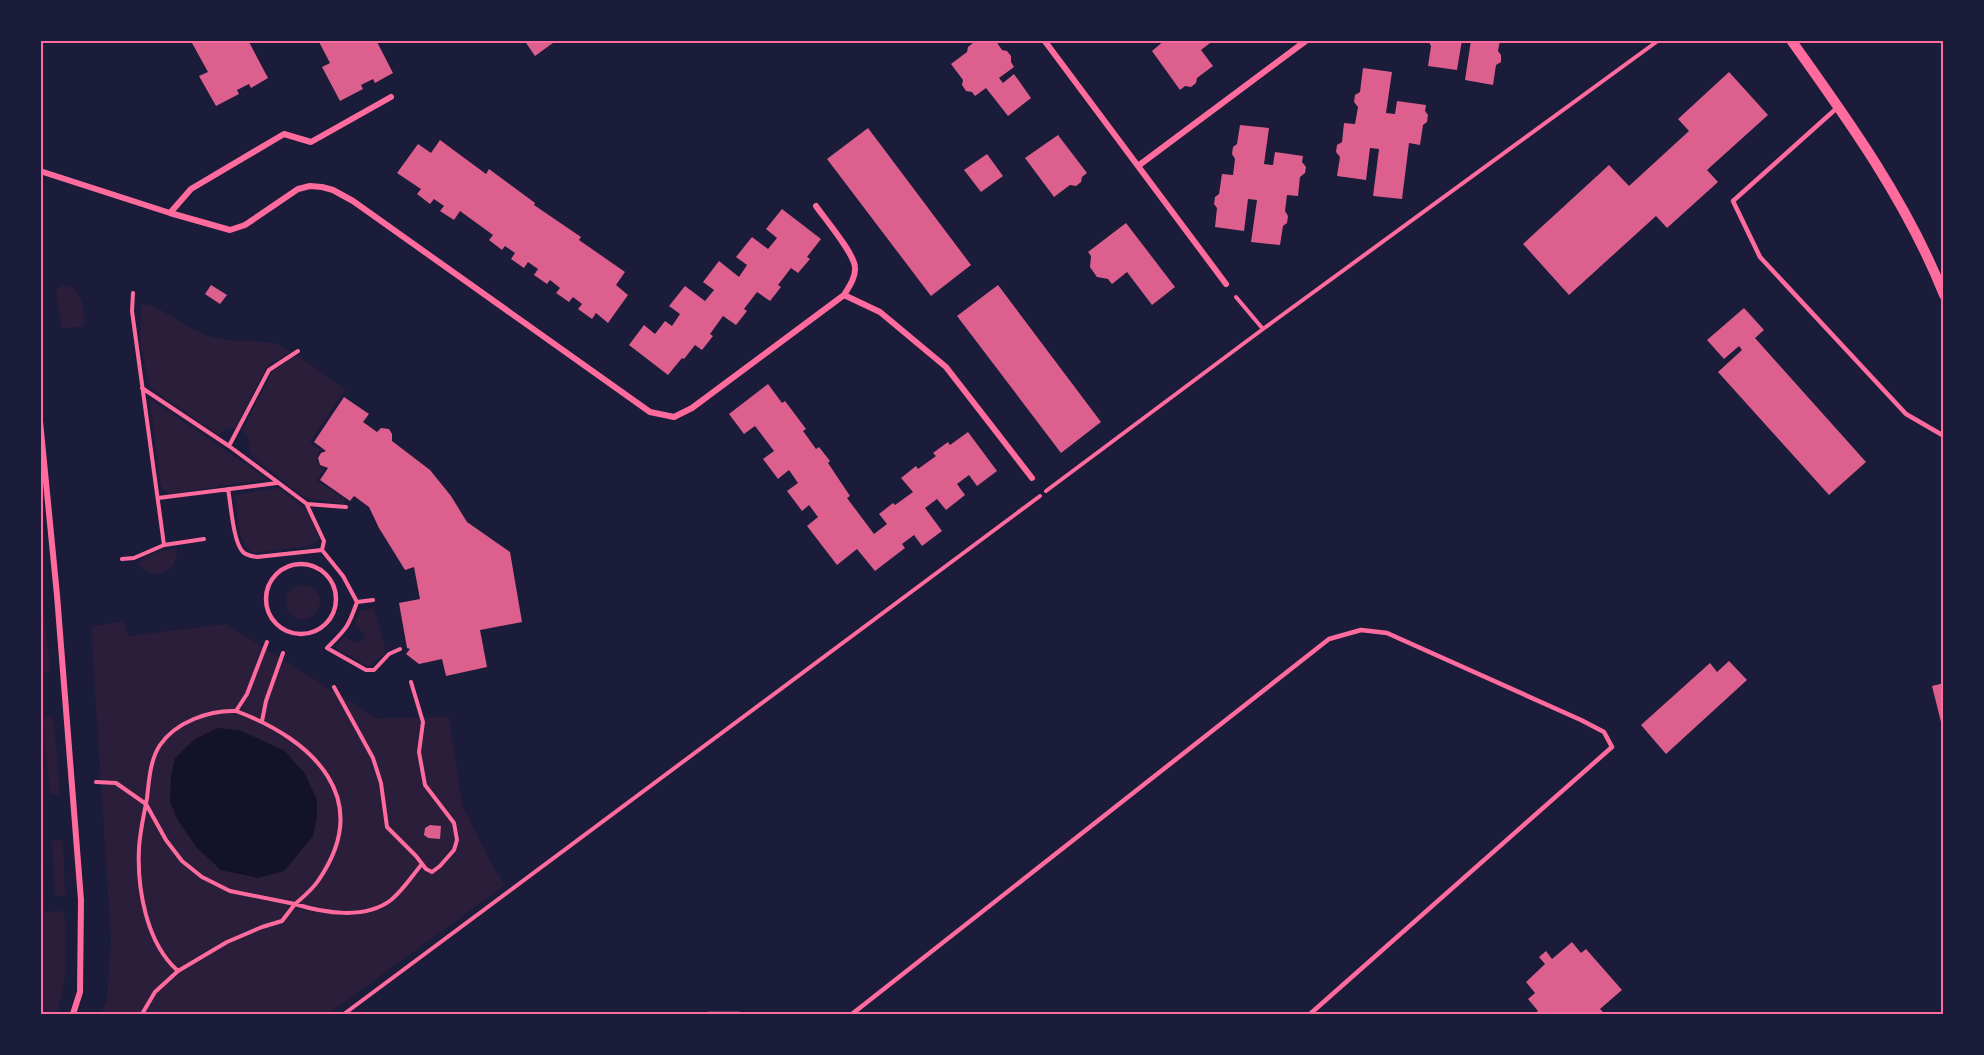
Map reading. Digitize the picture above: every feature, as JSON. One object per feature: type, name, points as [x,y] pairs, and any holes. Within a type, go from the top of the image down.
[{"type":"street","points":[[1044,40],[1226,284]]},
{"type":"street","points":[[1138,166],[1307,40]]},
{"type":"street","points":[[1791,40],[1839,107],[1898,199],[1931,263],[1944,295]]},
{"type":"street","points":[[170,213],[191,189],[284,134],[311,142],[391,98]]},
{"type":"street","points":[[40,171],[230,230],[245,225],[298,189],[310,186],[333,189],[650,412],[674,417],[692,408],[844,295],[852,282],[855,268],[851,255],[816,206]]},
{"type":"street","points":[[844,295],[880,312],[946,367],[1032,478]]},
{"type":"street","points":[[40,421],[58,607],[81,900],[80,992],[73,1014]]},
{"type":"lane","points":[[1839,107],[1733,201],[1760,257],[1906,414],[1944,436]]},
{"type":"lane","points":[[300,563],[324,572],[332,583],[336,595],[335,608],[330,620],[320,629],[308,634],[295,634],[283,630],[273,621],[267,609],[265,597],[268,584],[276,573],[287,566],[300,563]]},
{"type":"lane","points":[[852,1014],[1329,639],[1361,630],[1387,633],[1604,732],[1612,747],[1310,1014]]},
{"type":"lane","points":[[708,1014],[739,1014]]},
{"type":"path","points":[[344,1014],[1263,329],[1659,40]]},
{"type":"path","points":[[1226,284],[1263,329]]},
{"type":"path","points":[[133,293],[132,311],[164,546]]},
{"type":"path","points":[[230,446],[269,369],[298,351]]},
{"type":"path","points":[[142,388],[230,446],[306,504],[324,541],[322,550]]},
{"type":"path","points":[[158,498],[278,483]]},
{"type":"path","points":[[228,489],[239,547],[249,556],[322,550]]},
{"type":"path","points":[[306,504],[346,507]]},
{"type":"path","points":[[122,559],[134,558],[164,546],[204,539]]},
{"type":"path","points":[[322,550],[343,576],[357,602],[345,631],[327,648],[366,670],[374,670],[389,654],[400,649]]},
{"type":"path","points":[[357,602],[373,600]]},
{"type":"path","points":[[236,711],[247,694],[267,642]]},
{"type":"path","points":[[262,721],[266,700],[283,653]]},
{"type":"path","points":[[334,687],[373,758],[381,783],[387,827],[426,869],[432,872],[454,850],[457,840],[454,823],[425,785],[419,752],[423,722],[411,682]]},
{"type":"path","points":[[142,1014],[155,992],[177,971],[226,942],[282,921],[295,904],[316,884],[338,843],[342,828],[336,794],[314,757],[262,721],[236,711],[215,712],[194,719],[168,735],[154,757],[139,848],[139,867],[151,931],[157,945],[177,971]]},
{"type":"path","points":[[96,782],[116,783],[146,804],[166,840],[182,861],[202,877],[230,891],[332,913],[351,913],[382,905],[402,888],[422,864]]},
{"type":"shaded area","points":[[63,285],[74,288],[80,297],[85,316],[84,327],[61,328],[56,289]]},
{"type":"shaded area","points":[[141,305],[154,306],[195,330],[213,337],[268,342],[284,347],[290,352],[267,366],[236,428],[226,429],[219,435],[149,387],[140,341]]},
{"type":"shaded area","points":[[297,355],[345,390],[310,442],[320,449],[316,460],[318,465],[324,469],[317,481],[346,500],[344,504],[305,498],[255,459],[250,452],[249,438],[242,431],[272,372]]},
{"type":"shaded area","points":[[150,399],[268,479],[171,494],[166,492],[160,482]]},
{"type":"shaded area","points":[[278,488],[305,509],[314,523],[318,540],[310,546],[253,553],[241,536],[234,495]]},
{"type":"shaded area","points":[[177,549],[174,564],[163,573],[152,574],[137,564],[150,555]]},
{"type":"shaded area","points":[[303,585],[315,590],[320,602],[315,614],[303,619],[291,614],[286,602],[291,590]]},
{"type":"shaded area","points":[[40,596],[43,597],[50,670],[46,673],[41,673]]},
{"type":"shaded area","points":[[374,607],[386,652],[369,667],[337,649],[336,646],[344,637],[356,643],[364,638],[364,633],[356,626],[356,619],[360,611]]},
{"type":"shaded area","points":[[124,621],[128,636],[226,624],[376,718],[449,717],[462,804],[490,862],[505,885],[328,1014],[101,1014],[107,999],[111,940],[91,627]]},
{"type":"shaded area","points":[[51,716],[54,721],[60,794],[50,794],[42,718]]},
{"type":"shaded area","points":[[217,728],[239,730],[285,751],[305,774],[317,800],[317,817],[313,836],[284,871],[258,878],[221,870],[197,848],[177,819],[170,801],[171,776],[175,758],[195,739]]},
{"type":"shaded area","points":[[42,832],[45,912],[64,911],[65,976],[56,1014],[41,1014],[40,835]]},
{"type":"shaded area","points":[[52,840],[63,842],[65,896],[55,894]]},
{"type":"building","points":[[196,40],[248,40],[268,78],[251,88],[249,84],[237,90],[239,94],[216,106],[199,76],[208,72],[192,43]]},
{"type":"building","points":[[318,40],[376,40],[393,73],[375,83],[373,79],[361,85],[363,89],[340,101],[322,67],[330,63]]},
{"type":"building","points":[[524,40],[557,40],[535,56]]},
{"type":"building","points":[[982,40],[995,40],[1002,50],[1007,51],[1014,67],[999,78],[1003,83],[1014,74],[1031,98],[1008,116],[986,88],[975,96],[972,92],[966,91],[962,85],[963,80],[951,64],[967,52],[968,47],[973,43],[979,43]]},
{"type":"building","points":[[1165,40],[1214,40],[1201,50],[1213,66],[1197,78],[1196,83],[1191,87],[1185,86],[1180,90],[1152,51]]},
{"type":"building","points":[[1428,40],[1462,40],[1457,70],[1428,66],[1431,46]]},
{"type":"building","points":[[1471,40],[1500,40],[1498,51],[1501,55],[1501,62],[1496,65],[1493,85],[1465,80]]},
{"type":"building","points":[[1363,68],[1392,72],[1386,113],[1395,114],[1397,101],[1426,105],[1427,122],[1423,125],[1420,145],[1409,143],[1402,199],[1373,196],[1379,149],[1370,148],[1366,180],[1337,176],[1340,157],[1336,152],[1337,145],[1342,142],[1344,123],[1355,124],[1358,107],[1354,102],[1355,95],[1360,92]]},
{"type":"building","points":[[1729,72],[1768,115],[1707,170],[1718,182],[1667,228],[1656,216],[1569,295],[1523,244],[1609,165],[1629,186],[1689,131],[1678,119]]},
{"type":"building","points":[[1240,125],[1269,128],[1264,164],[1273,165],[1275,152],[1303,156],[1305,173],[1300,177],[1298,196],[1287,195],[1285,211],[1288,216],[1287,223],[1283,226],[1280,245],[1251,242],[1257,200],[1248,199],[1244,231],[1215,227],[1217,208],[1214,204],[1215,197],[1219,194],[1222,174],[1233,175],[1235,159],[1232,154],[1233,147],[1237,144]]},
{"type":"building","points":[[868,128],[971,265],[931,296],[827,159]]},
{"type":"building","points":[[1058,135],[1087,173],[1076,186],[1070,185],[1054,197],[1025,158]]},
{"type":"building","points":[[440,140],[486,174],[489,169],[535,203],[534,205],[581,237],[579,240],[625,272],[616,285],[628,295],[608,323],[596,313],[592,319],[578,309],[582,304],[573,297],[569,302],[556,293],[560,288],[550,280],[547,284],[534,275],[538,269],[528,262],[524,268],[511,259],[515,253],[505,246],[502,250],[489,240],[493,235],[460,211],[454,220],[440,211],[444,206],[434,199],[430,204],[417,194],[421,189],[397,173],[418,144],[431,153]]},
{"type":"building","points":[[987,154],[1003,176],[981,192],[964,170]]},
{"type":"building","points":[[782,209],[821,239],[807,257],[810,259],[798,273],[791,268],[778,285],[781,287],[770,301],[757,292],[744,309],[747,311],[736,325],[723,316],[710,334],[713,336],[702,350],[695,345],[668,375],[629,345],[644,325],[655,334],[665,321],[672,326],[680,314],[669,306],[685,286],[705,301],[714,290],[703,282],[719,261],[739,277],[747,265],[736,257],[752,237],[768,249],[777,238],[766,229]]},
{"type":"building","points":[[1126,223],[1175,287],[1152,305],[1127,272],[1112,284],[1108,279],[1097,277],[1090,267],[1091,256],[1088,252]]},
{"type":"building","points":[[211,285],[227,295],[220,304],[205,294]]},
{"type":"building","points":[[998,285],[1101,422],[1061,453],[957,316]]},
{"type":"building","points":[[1744,308],[1764,330],[1755,338],[1866,462],[1829,495],[1718,372],[1742,350],[1739,346],[1724,359],[1707,340]]},
{"type":"building","points":[[768,384],[782,403],[785,401],[806,429],[803,431],[816,449],[819,447],[830,461],[828,463],[850,496],[847,498],[874,534],[887,524],[879,514],[913,492],[901,478],[916,466],[918,469],[936,456],[933,453],[948,442],[950,445],[968,432],[997,471],[977,486],[969,475],[957,484],[965,495],[946,510],[937,499],[925,508],[942,531],[922,546],[914,535],[902,544],[905,548],[875,571],[857,549],[837,565],[807,526],[818,517],[809,505],[802,511],[787,491],[798,483],[789,470],[778,479],[763,459],[774,451],[755,426],[744,434],[729,414]]},
{"type":"building","points":[[344,397],[369,414],[363,422],[377,432],[381,428],[389,429],[392,441],[430,470],[451,496],[467,522],[510,552],[522,622],[480,630],[487,667],[446,676],[442,659],[419,664],[406,654],[410,649],[407,648],[399,603],[420,599],[414,567],[405,570],[369,507],[354,496],[350,501],[320,480],[328,468],[320,465],[318,458],[326,451],[314,442]]},
{"type":"building","points":[[1729,661],[1747,680],[1666,754],[1641,725],[1710,663],[1717,672]]},
{"type":"building","points":[[1944,683],[1944,730],[1943,730],[1932,686]]},
{"type":"building","points":[[430,825],[441,826],[440,839],[428,838],[424,835],[425,828]]},
{"type":"building","points":[[1572,942],[1581,953],[1586,949],[1622,990],[1600,1009],[1605,1014],[1534,1014],[1538,1011],[1528,999],[1535,993],[1526,982],[1545,964],[1539,957],[1546,951],[1552,959]]}]
